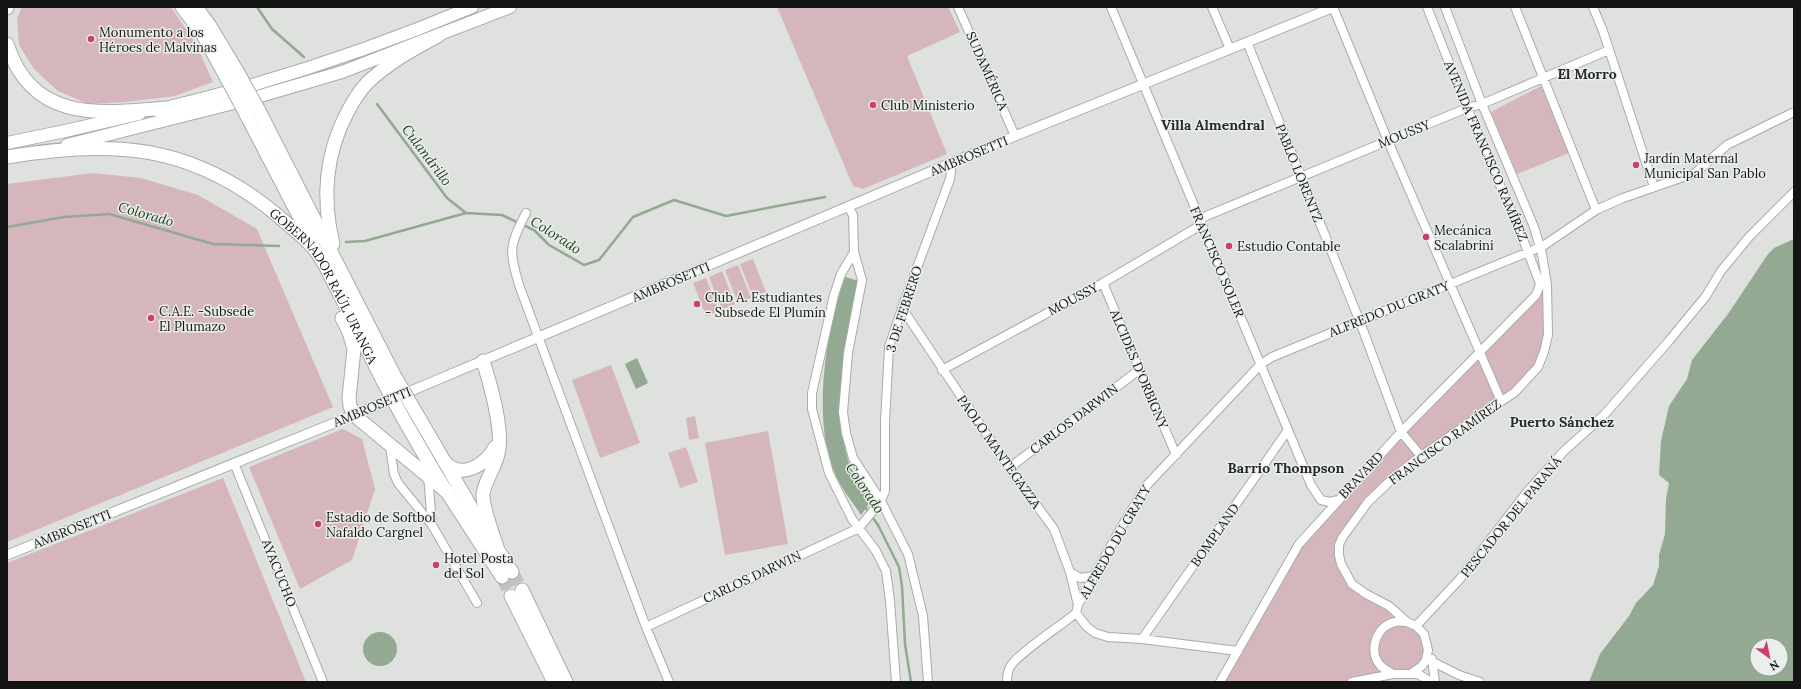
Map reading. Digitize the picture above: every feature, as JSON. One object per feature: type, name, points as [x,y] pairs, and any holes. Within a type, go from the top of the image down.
[{"type":"highway","points":[[182,7],[231,73]]},
{"type":"highway","points":[[196,7],[210,26],[231,73],[252,112],[320,255]]},
{"type":"highway","points":[[338,265],[326,205],[329,163],[341,125],[353,101],[366,84],[392,62],[438,36]]},
{"type":"highway","points":[[7,44],[12,60],[26,81],[45,97],[64,106],[93,112],[114,113],[165,108]]},
{"type":"highway","name":"GOBERNADOR RAÚL URANGA","points":[[7,157],[37,152],[116,148],[163,155],[212,171],[256,198],[298,233],[320,255],[337,289],[388,378],[415,411],[431,454],[447,492],[507,575],[496,547],[431,454],[403,418],[388,378],[338,265],[252,112]]},
{"type":"highway","points":[[337,289],[338,306],[350,332],[354,349],[349,398],[350,406],[354,415],[447,492]]},
{"type":"highway","points":[[483,361],[499,433],[499,452],[483,494],[496,547]]},
{"type":"highway","points":[[431,454],[448,465],[469,470],[486,462],[492,455],[499,433]]},
{"type":"highway","points":[[554,682],[516,593],[566,682]]},
{"type":"main road","points":[[7,143],[165,108],[253,85],[338,58],[472,7]]},
{"type":"main road","name":"GOBERNADOR RAÚL URANGA","points":[[37,152],[98,139],[257,97],[342,72],[510,7]]},
{"type":"street","name":"SUDAMÉRICA","points":[[958,7],[1016,136]]},
{"type":"street","name":"FRANCISCO SOLER","points":[[1111,7],[1311,485],[1317,496],[1326,502],[1337,500]]},
{"type":"street","points":[[1212,7],[1230,50]]},
{"type":"street","name":"AMBROSETTI","points":[[7,555],[354,415],[1016,136],[1230,50],[1322,9],[1333,7]]},
{"type":"street","points":[[1333,7],[1388,140],[1501,402]]},
{"type":"street","name":"AVENIDA FRANCISCO RAMÍREZ","points":[[1427,7],[1467,108],[1528,252],[1540,285],[1536,295]]},
{"type":"street","name":"AVENIDA FRANCISCO RAMÍREZ","points":[[1445,7],[1482,104],[1534,227],[1547,281],[1548,297]]},
{"type":"street","points":[[1515,7],[1542,79],[1596,210]]},
{"type":"street","points":[[1593,7],[1603,31],[1654,187]]},
{"type":"street","name":"PABLO LORENTZ","points":[[1247,42],[1300,177],[1360,322],[1401,432],[1420,456]]},
{"type":"street","name":"MOUSSY","points":[[942,370],[1103,283],[1200,222],[1300,177],[1467,108],[1482,104],[1609,50]]},
{"type":"street","name":"ALFREDO DU GRATY","points":[[1077,609],[1094,576],[1146,486],[1261,364],[1272,357],[1540,247],[1596,210],[1654,187],[1695,173],[1728,145],[1794,112]]},
{"type":"street","name":"3 DE FEBRERO","points":[[879,504],[885,491],[884,422],[889,347],[950,178],[952,163]]},
{"type":"street","name":"PESCADOR DEL PARANÁ","points":[[1416,626],[1459,580],[1527,492],[1564,452],[1604,414],[1668,342],[1706,296],[1721,271],[1749,236],[1794,192]]},
{"type":"street","points":[[848,207],[853,215],[854,252],[862,280],[848,353],[843,412],[849,448],[853,458],[908,554],[923,616],[928,682]]},
{"type":"street","points":[[526,213],[515,234],[511,248],[514,266],[538,338],[646,627],[669,682]]},
{"type":"street","points":[[854,252],[841,274],[834,295],[811,402],[817,432],[829,473],[852,519],[861,526],[886,571],[890,601],[896,682]]},
{"type":"street","name":"ALCIDES D'ORBIGNY","points":[[1103,283],[1176,455]]},
{"type":"street","name":"BRAVARD","points":[[1220,682],[1299,544],[1337,500],[1401,432],[1481,353],[1536,295]]},
{"type":"street","name":"FRANCISCO RAMÍREZ","points":[[1407,622],[1389,606],[1366,594],[1352,584],[1340,560],[1339,546],[1342,538],[1357,514],[1394,477],[1420,456],[1515,392],[1538,367],[1544,352],[1548,335],[1548,297]]},
{"type":"street","name":"PAOLO MANTEGAZZA","points":[[902,308],[942,370],[1009,468],[1054,530],[1070,572],[1077,609],[1087,627],[1095,633],[1108,638],[1142,639],[1238,651]]},
{"type":"street","name":"CARLOS DARWIN","points":[[1009,468],[1139,370]]},
{"type":"street","name":"BOMPLAND","points":[[1142,639],[1288,430]]},
{"type":"street","points":[[390,446],[394,474],[398,483],[432,525],[477,603]]},
{"type":"street","points":[[431,454],[428,476],[432,525]]},
{"type":"street","name":"AYACUCHO","points":[[234,463],[324,682]]},
{"type":"street","points":[[861,526],[879,504]]},
{"type":"street","name":"CARLOS DARWIN","points":[[646,627],[861,526]]},
{"type":"street","points":[[1070,572],[1080,578],[1094,576]]},
{"type":"street","points":[[1007,682],[1010,666],[1017,658],[1077,609]]},
{"type":"street","points":[[1393,674],[1379,664],[1374,652],[1376,639],[1383,628],[1388,625],[1394,622],[1407,622],[1416,626],[1424,634],[1433,662],[1435,682]]},
{"type":"street","points":[[1410,674],[1422,666],[1426,660],[1428,650]]},
{"type":"street","points":[[1433,662],[1459,675],[1480,682]]},
{"type":"street","points":[[1352,682],[1393,674],[1418,674],[1432,682]]},
{"type":"shaded area","points":[[22,7],[171,7],[196,44],[213,82],[175,96],[126,102],[88,104],[58,91],[34,69],[19,45],[17,18]]},
{"type":"shaded area","name":"Club Ministerio","points":[[777,7],[948,7],[960,32],[907,56],[947,154],[863,189],[853,186]]},
{"type":"shaded area","points":[[1541,86],[1569,153],[1517,174],[1491,112]]},
{"type":"shaded area","name":"C.A.E. -Subsede El Plumazo","points":[[93,173],[141,178],[198,195],[257,229],[333,407],[7,542],[7,184]]},
{"type":"shaded area","points":[[1794,239],[1794,682],[1589,682],[1600,654],[1629,616],[1636,603],[1653,585],[1659,566],[1659,555],[1665,534],[1666,499],[1669,483],[1659,475],[1661,441],[1669,406],[1687,379],[1692,360],[1728,314],[1768,254],[1774,248]]},
{"type":"shaded area","points":[[753,259],[766,292],[753,297],[740,264]]},
{"type":"shaded area","points":[[738,265],[751,298],[738,303],[725,270]]},
{"type":"shaded area","points":[[722,271],[735,304],[722,310],[709,277]]},
{"type":"shaded area","points":[[845,277],[859,281],[839,413],[850,467],[872,500],[861,515],[843,488],[834,471],[827,450],[824,426],[824,374],[827,348],[838,298]]},
{"type":"shaded area","points":[[706,278],[719,311],[706,316],[693,283]]},
{"type":"shaded area","points":[[1543,293],[1548,297],[1547,343],[1528,379],[1421,456],[1357,514],[1339,555],[1352,584],[1416,626],[1428,650],[1416,671],[1352,682],[1220,682],[1299,544],[1536,295]]},
{"type":"shaded area","points":[[637,358],[648,383],[636,389],[625,364]]},
{"type":"shaded area","points":[[611,365],[640,443],[600,458],[572,380]]},
{"type":"shaded area","points":[[695,416],[699,438],[689,440],[686,418]]},
{"type":"shaded area","name":"Estadio de Softbol Nafaldo Cargnel","points":[[343,429],[362,439],[375,489],[352,560],[300,589],[249,467]]},
{"type":"shaded area","points":[[768,431],[788,544],[725,555],[705,443]]},
{"type":"shaded area","points":[[686,447],[698,482],[680,488],[668,453]]},
{"type":"shaded area","points":[[223,478],[306,682],[7,682],[7,563]]},
{"type":"shaded area","points":[[380,632],[392,637],[397,649],[392,661],[380,666],[368,661],[363,649],[368,637]]},
{"type":"waterway","name":"Culandrillo","points":[[257,7],[272,29],[304,57]]},
{"type":"waterway","name":"Culandrillo","points":[[377,104],[447,198],[466,213]]},
{"type":"waterway","name":"Colorado","points":[[346,242],[365,241],[466,213],[502,215],[534,230],[549,245],[584,265],[599,260],[633,217],[674,200],[726,216],[825,197]]},
{"type":"waterway","name":"Colorado","points":[[7,227],[64,217],[109,214],[213,244],[279,246]]},
{"type":"waterway","name":"Colorado","points":[[865,507],[878,525],[899,567],[902,586],[905,644],[911,682]]},
{"type":"tunnel","points":[[512,572],[522,590]]},
{"type":"tunnel","points":[[502,577],[511,596]]},
{"type":"place","name":"Monumento a los Héroes de Malvinas","points":[[91,39]]},
{"type":"place","name":"Club Ministerio","points":[[873,105]]},
{"type":"place","name":"Jardín Maternal Municipal San Pablo","points":[[1636,165]]},
{"type":"place","name":"Mecánica Scalabrini","points":[[1426,237]]},
{"type":"place","name":"Estudio Contable","points":[[1229,246]]},
{"type":"place","name":"Club A. Estudiantes - Subsede El Plumín","points":[[697,304]]},
{"type":"place","name":"C.A.E. -Subsede El Plumazo","points":[[151,318]]},
{"type":"place","name":"Estadio de Softbol Nafaldo Cargnel","points":[[318,524]]},
{"type":"place","name":"Hotel Posta del Sol","points":[[436,565]]},
{"type":"district","name":"El Morro","points":[[1587,74]]},
{"type":"district","name":"Villa Almendral","points":[[1213,125]]},
{"type":"district","name":"Puerto Sánchez","points":[[1562,422]]},
{"type":"district","name":"Barrio Thompson","points":[[1286,468]]}]
